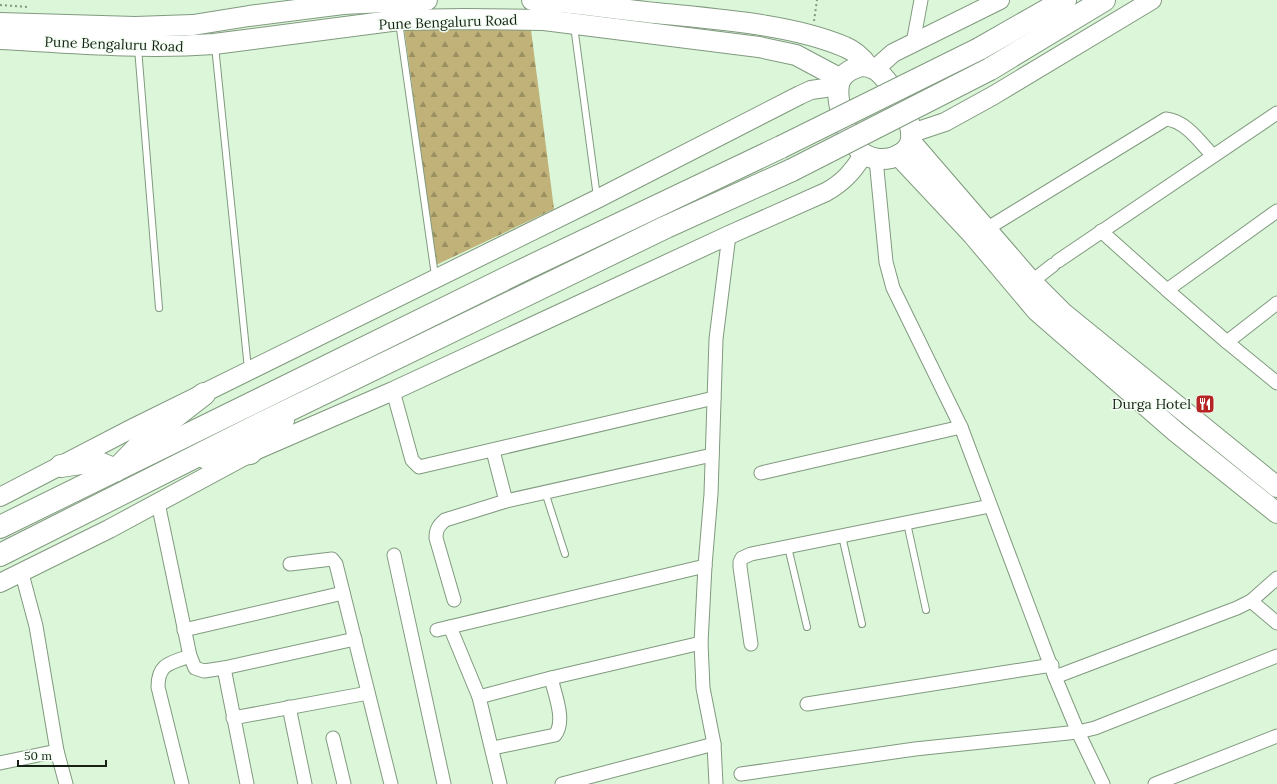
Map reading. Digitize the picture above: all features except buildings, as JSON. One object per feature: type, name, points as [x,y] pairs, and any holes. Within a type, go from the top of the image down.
[{"type":"highway","points":[[0,527],[212,425],[525,269],[980,49],[1065,0]]},
{"type":"highway","points":[[0,555],[296,407],[666,227],[792,170],[990,69],[1104,0]]},
{"type":"highway","points":[[116,470],[146,439],[204,394]]},
{"type":"highway","points":[[191,460],[250,453],[296,407]]},
{"type":"highway","points":[[61,466],[94,461],[116,470]]},
{"type":"main road","name":"Pune Bengaluru Road","points":[[0,23],[135,27],[193,25],[343,4],[427,0]]},
{"type":"main road","name":"Pune Bengaluru Road","points":[[532,0],[710,19],[767,27],[812,36],[845,47],[856,53],[871,68]]},
{"type":"main road","name":"Pune Bengaluru Road","points":[[0,39],[138,47],[214,44],[399,20],[544,20],[782,51],[810,62],[840,82]]},
{"type":"main road","points":[[907,143],[888,159],[870,157],[850,136],[840,107],[840,82],[846,72],[853,69],[871,68],[884,78],[898,97],[907,114],[907,143],[973,235],[1025,286],[1063,313],[1104,359],[1176,432],[1277,513]]},
{"type":"main road","points":[[907,143],[988,228],[1025,286]]},
{"type":"main road","points":[[1104,359],[1277,487]]},
{"type":"street","points":[[913,43],[921,0]]},
{"type":"street","points":[[871,68],[893,53],[1000,0]]},
{"type":"street","points":[[907,143],[994,95],[1152,0]]},
{"type":"street","points":[[0,497],[436,277],[597,199],[805,92],[840,82]]},
{"type":"street","points":[[1025,286],[1055,263],[1277,113]]},
{"type":"street","points":[[988,228],[1166,120],[1174,120],[1183,124],[1213,156]]},
{"type":"street","points":[[0,583],[22,574],[250,453],[393,391],[840,184],[870,157]]},
{"type":"street","points":[[870,157],[886,262],[893,288],[961,426],[1053,671],[1078,732],[1103,784]]},
{"type":"street","points":[[1167,290],[1277,211]]},
{"type":"street","points":[[1101,232],[1227,342],[1277,382]]},
{"type":"street","points":[[716,784],[714,744],[703,688],[701,643],[712,455],[716,339],[728,235]]},
{"type":"street","points":[[1227,342],[1277,303]]},
{"type":"street","points":[[393,391],[412,460],[418,467],[493,451],[714,398]]},
{"type":"street","points":[[761,473],[961,426]]},
{"type":"street","points":[[493,451],[506,501]]},
{"type":"street","points":[[454,600],[436,538],[436,531],[439,525],[445,520],[506,501],[712,455]]},
{"type":"street","points":[[158,503],[184,630],[190,656],[195,668],[204,671],[224,668],[355,639]]},
{"type":"street","points":[[751,644],[740,562],[746,555],[990,506]]},
{"type":"street","points":[[394,555],[444,784]]},
{"type":"street","points":[[290,564],[332,559],[336,564],[391,784]]},
{"type":"street","points":[[437,630],[705,566]]},
{"type":"street","points":[[22,574],[36,626],[57,751],[66,784]]},
{"type":"street","points":[[806,704],[1053,671],[1251,601],[1277,578]]},
{"type":"street","points":[[184,630],[343,593]]},
{"type":"street","points":[[1251,601],[1277,623]]},
{"type":"street","points":[[450,627],[479,697],[493,748],[500,784]]},
{"type":"street","points":[[479,697],[552,678],[701,643]]},
{"type":"street","points":[[182,784],[158,687],[158,675],[164,666],[190,656]]},
{"type":"street","points":[[741,774],[915,749],[1078,732],[1094,728],[1277,656]]},
{"type":"street","points":[[224,668],[247,784]]},
{"type":"street","points":[[493,748],[554,735],[559,729],[560,721],[552,678]]},
{"type":"street","points":[[233,718],[368,693]]},
{"type":"street","points":[[288,707],[305,784]]},
{"type":"street","points":[[1155,784],[1277,736]]},
{"type":"street","points":[[333,738],[344,784]]},
{"type":"street","points":[[562,784],[714,744]]},
{"type":"street","points":[[0,763],[57,751]]},
{"type":"lane","points":[[399,20],[436,277]]},
{"type":"lane","points":[[573,24],[597,199]]},
{"type":"lane","points":[[214,44],[248,372]]},
{"type":"lane","points":[[138,47],[159,308]]},
{"type":"lane","points":[[545,492],[565,554]]},
{"type":"lane","points":[[907,523],[926,610]]},
{"type":"lane","points":[[842,536],[862,624]]},
{"type":"lane","points":[[788,547],[807,627]]},
{"type":"path","points":[[812,36],[817,0]]},
{"type":"path","points":[[0,5],[31,7]]},
{"type":"green space","points":[[404,27],[531,30],[554,209],[436,265]]},
{"type":"place","name":"Durga Hotel","points":[[1205,404]]}]
